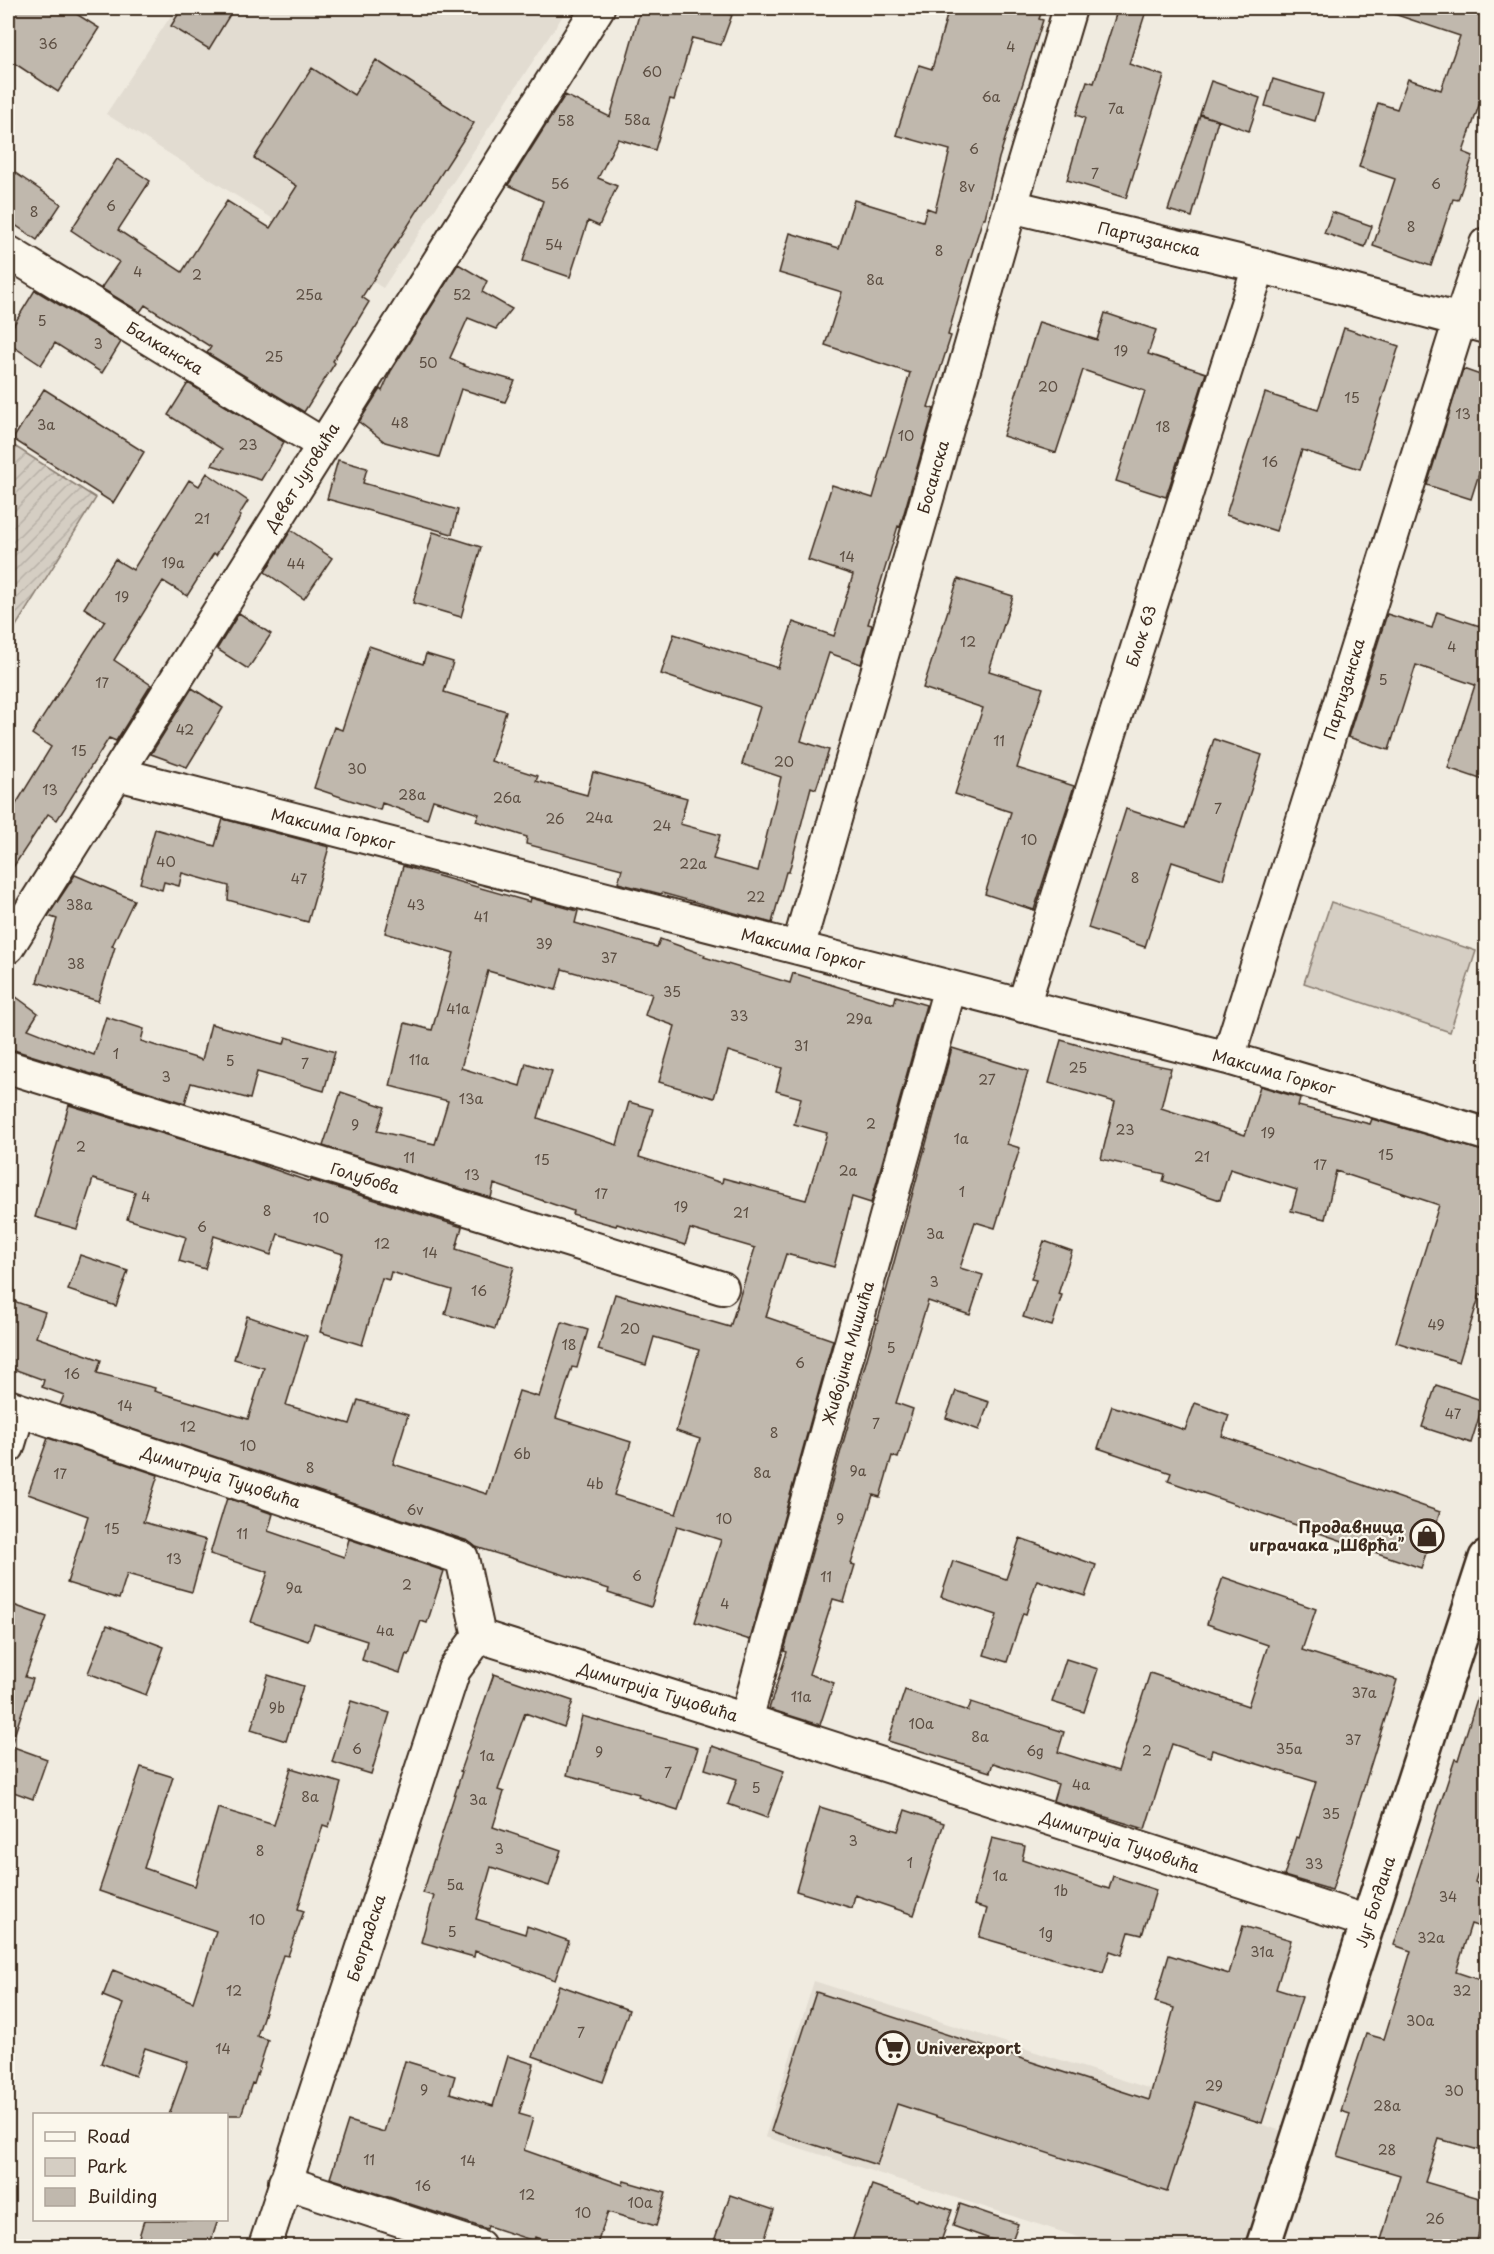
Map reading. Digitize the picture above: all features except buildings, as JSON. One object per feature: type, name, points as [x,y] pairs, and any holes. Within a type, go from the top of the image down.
[{"type":"street","name":"Девет Југовића","points":[[8,947],[598,8]]},
{"type":"street","name":"Босанска","points":[[798,948],[1070,8]]},
{"type":"street","name":"Партизанска","points":[[1011,206],[1259,266],[1473,323]]},
{"type":"street","name":"Партизанска","points":[[1228,1058],[1473,323],[1486,244]]},
{"type":"street","name":"Балканска","points":[[8,252],[322,444]]},
{"type":"street","name":"Блок 63","points":[[1023,1006],[1259,266]]},
{"type":"street","name":"Максима Горког","points":[[118,774],[1228,1058],[1486,1134]]},
{"type":"street","name":"Живојина Мишића","points":[[746,1720],[950,987]]},
{"type":"street","name":"Голубова","points":[[8,1067],[722,1288]]},
{"type":"street","name":"Димитрија Туцовића","points":[[14,1408],[462,1558],[478,1636],[746,1720],[1368,1922]]},
{"type":"street","points":[[8,1447],[14,1408]]},
{"type":"street","name":"Југ Богдана","points":[[1263,2247],[1486,1558]]},
{"type":"street","name":"Београдска","points":[[265,2247],[454,1670],[478,1636]]},
{"type":"street","points":[[285,2182],[479,2247]]},
{"type":"shaded area","points":[[176,8],[568,8],[383,288],[106,114]]},
{"type":"shaded area","points":[[814,1981],[1285,2132],[1249,2246],[1106,2246],[765,2137]]},
{"type":"green space","points":[[8,442],[96,498],[8,639]]},
{"type":"green space","points":[[1331,902],[1476,951],[1450,1032],[1304,983]]},
{"type":"place","name":"Продавница играчака „Шврћа”","points":[[1427,1536]]},
{"type":"place","name":"Univerexport","points":[[893,2048]]}]
